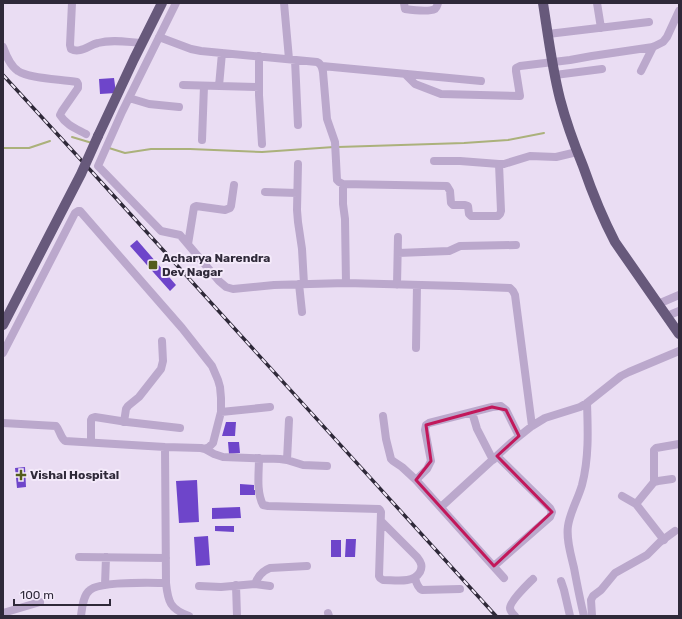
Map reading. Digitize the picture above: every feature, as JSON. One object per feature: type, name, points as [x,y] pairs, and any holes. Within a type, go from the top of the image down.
[{"type":"main road","points":[[3,325],[81,174],[126,75],[162,3]]},
{"type":"main road","points":[[543,3],[552,62],[560,101],[577,152],[598,206],[607,227],[627,261],[679,334]]},
{"type":"street","points":[[72,3],[71,49],[79,50],[109,41],[142,43]]},
{"type":"street","points":[[176,3],[129,98],[98,166],[161,231],[180,235],[219,281],[226,287],[233,289],[274,285],[346,283],[510,288],[514,291],[532,426]]},
{"type":"street","points":[[284,3],[292,59],[298,125]]},
{"type":"street","points":[[404,3],[405,9],[425,10],[432,10],[438,3]]},
{"type":"street","points":[[597,3],[601,28]]},
{"type":"street","points":[[406,74],[416,84],[441,94],[520,96],[516,68],[520,66],[653,47],[663,42],[667,37],[679,11]]},
{"type":"street","points":[[548,34],[649,22]]},
{"type":"street","points":[[159,37],[192,49],[317,62],[322,66],[481,81]]},
{"type":"street","points":[[3,47],[10,62],[19,72],[38,77],[77,82],[78,88],[60,115],[70,126],[86,134]]},
{"type":"street","points":[[641,71],[653,47]]},
{"type":"street","points":[[219,86],[222,53]]},
{"type":"street","points":[[259,56],[262,144]]},
{"type":"street","points":[[322,66],[327,119],[335,142],[337,180],[339,182],[343,184],[447,186],[450,191],[451,203],[453,205],[468,206],[469,214],[472,216],[498,216],[501,211],[499,164]]},
{"type":"street","points":[[555,75],[602,69]]},
{"type":"street","points":[[183,85],[259,87]]},
{"type":"street","points":[[202,140],[204,86]]},
{"type":"street","points":[[129,98],[149,104],[179,107]]},
{"type":"street","points":[[434,161],[499,164],[509,163],[530,156],[556,156],[577,152]]},
{"type":"street","points":[[298,164],[297,210],[302,249],[302,312]]},
{"type":"street","points":[[343,184],[346,283]]},
{"type":"street","points":[[188,244],[194,207],[225,210],[230,208],[234,185]]},
{"type":"street","points":[[265,192],[297,193]]},
{"type":"street","points":[[3,353],[75,213],[80,211],[182,328],[212,366],[220,387],[221,412],[214,443],[212,446],[205,449]]},
{"type":"street","points":[[397,284],[398,237]]},
{"type":"street","points":[[398,253],[449,251],[460,246],[516,245]]},
{"type":"street","points":[[416,348],[417,285]]},
{"type":"street","points":[[658,304],[679,295]]},
{"type":"street","points":[[667,316],[679,311]]},
{"type":"street","points":[[124,422],[126,409],[128,406],[139,398],[161,369],[163,361],[162,341]]},
{"type":"street","points":[[441,507],[532,426],[545,418],[571,410],[587,403],[621,376],[679,351]]},
{"type":"street","points":[[584,616],[570,548],[568,527],[570,516],[582,485],[588,452],[587,403]]},
{"type":"street","points":[[416,480],[427,469],[431,461],[425,430],[426,425],[472,412],[501,406],[506,410],[519,436]]},
{"type":"street","points":[[221,412],[270,407]]},
{"type":"street","points":[[472,412],[477,429],[495,458],[550,508],[552,512],[550,517],[494,566]]},
{"type":"street","points":[[383,416],[390,459],[402,466],[416,480],[504,578]]},
{"type":"street","points":[[91,442],[91,420],[95,417],[124,422],[180,428]]},
{"type":"street","points":[[287,460],[289,420]]},
{"type":"street","points":[[3,423],[56,426],[61,437],[65,441],[201,448],[219,456],[287,460],[303,465],[328,466]]},
{"type":"street","points":[[654,482],[654,450],[656,448],[679,444]]},
{"type":"street","points":[[165,447],[166,583],[172,606],[179,612],[189,616]]},
{"type":"street","points":[[259,458],[259,493],[263,505],[379,509],[381,512],[380,578],[383,580],[407,580],[415,578],[422,569],[422,565],[417,557],[381,521]]},
{"type":"street","points":[[636,504],[654,482],[672,479]]},
{"type":"street","points":[[622,496],[636,504],[664,540]]},
{"type":"street","points":[[592,616],[591,600],[593,596],[601,590],[615,573],[644,558],[675,531]]},
{"type":"street","points":[[79,556],[166,558]]},
{"type":"street","points":[[105,585],[106,557]]},
{"type":"street","points":[[255,584],[259,575],[265,569],[307,566]]},
{"type":"street","points":[[415,578],[418,587],[422,590],[460,589]]},
{"type":"street","points":[[515,616],[510,607],[513,600],[532,579]]},
{"type":"street","points":[[561,581],[570,616]]},
{"type":"street","points":[[81,616],[84,601],[89,590],[95,587],[133,583],[166,583]]},
{"type":"street","points":[[199,586],[221,587],[255,584],[270,586]]},
{"type":"street","points":[[236,586],[237,616]]},
{"type":"street","points":[[3,613],[40,602]]},
{"type":"highlighted area","points":[[492,407],[506,410],[519,436],[497,456],[552,512],[494,566],[416,480],[431,461],[426,425]]},
{"type":"building","points":[[114,78],[116,93],[100,94],[99,79]]},
{"type":"building","name":"Acharya Narendra Dev Nagar","points":[[137,240],[176,285],[170,291],[130,246]]},
{"type":"building","points":[[226,422],[236,422],[235,436],[222,436]]},
{"type":"building","points":[[228,442],[239,442],[240,453],[229,454]]},
{"type":"building","points":[[25,467],[26,487],[17,488],[15,468]]},
{"type":"building","points":[[197,480],[199,522],[179,523],[176,481]]},
{"type":"building","points":[[240,484],[254,485],[255,495],[240,495]]},
{"type":"building","points":[[240,507],[241,518],[212,519],[212,508]]},
{"type":"building","points":[[215,526],[234,526],[234,532],[215,531]]},
{"type":"building","points":[[208,536],[210,565],[196,566],[194,537]]},
{"type":"building","points":[[346,539],[356,539],[355,557],[345,557]]},
{"type":"building","points":[[331,540],[341,540],[341,557],[331,557]]},
{"type":"waterway","points":[[338,147],[464,143],[508,140],[544,133]]},
{"type":"waterway","points":[[72,137],[92,143]]},
{"type":"waterway","points":[[3,148],[29,148],[50,141]]},
{"type":"waterway","points":[[109,148],[125,153],[151,149],[262,152],[334,147]]},
{"type":"railway","points":[[3,75],[496,616]]},
{"type":"place","name":"Acharya Narendra Dev Nagar","points":[[153,265]]},
{"type":"place","name":"Vishal Hospital","points":[[21,475]]}]
